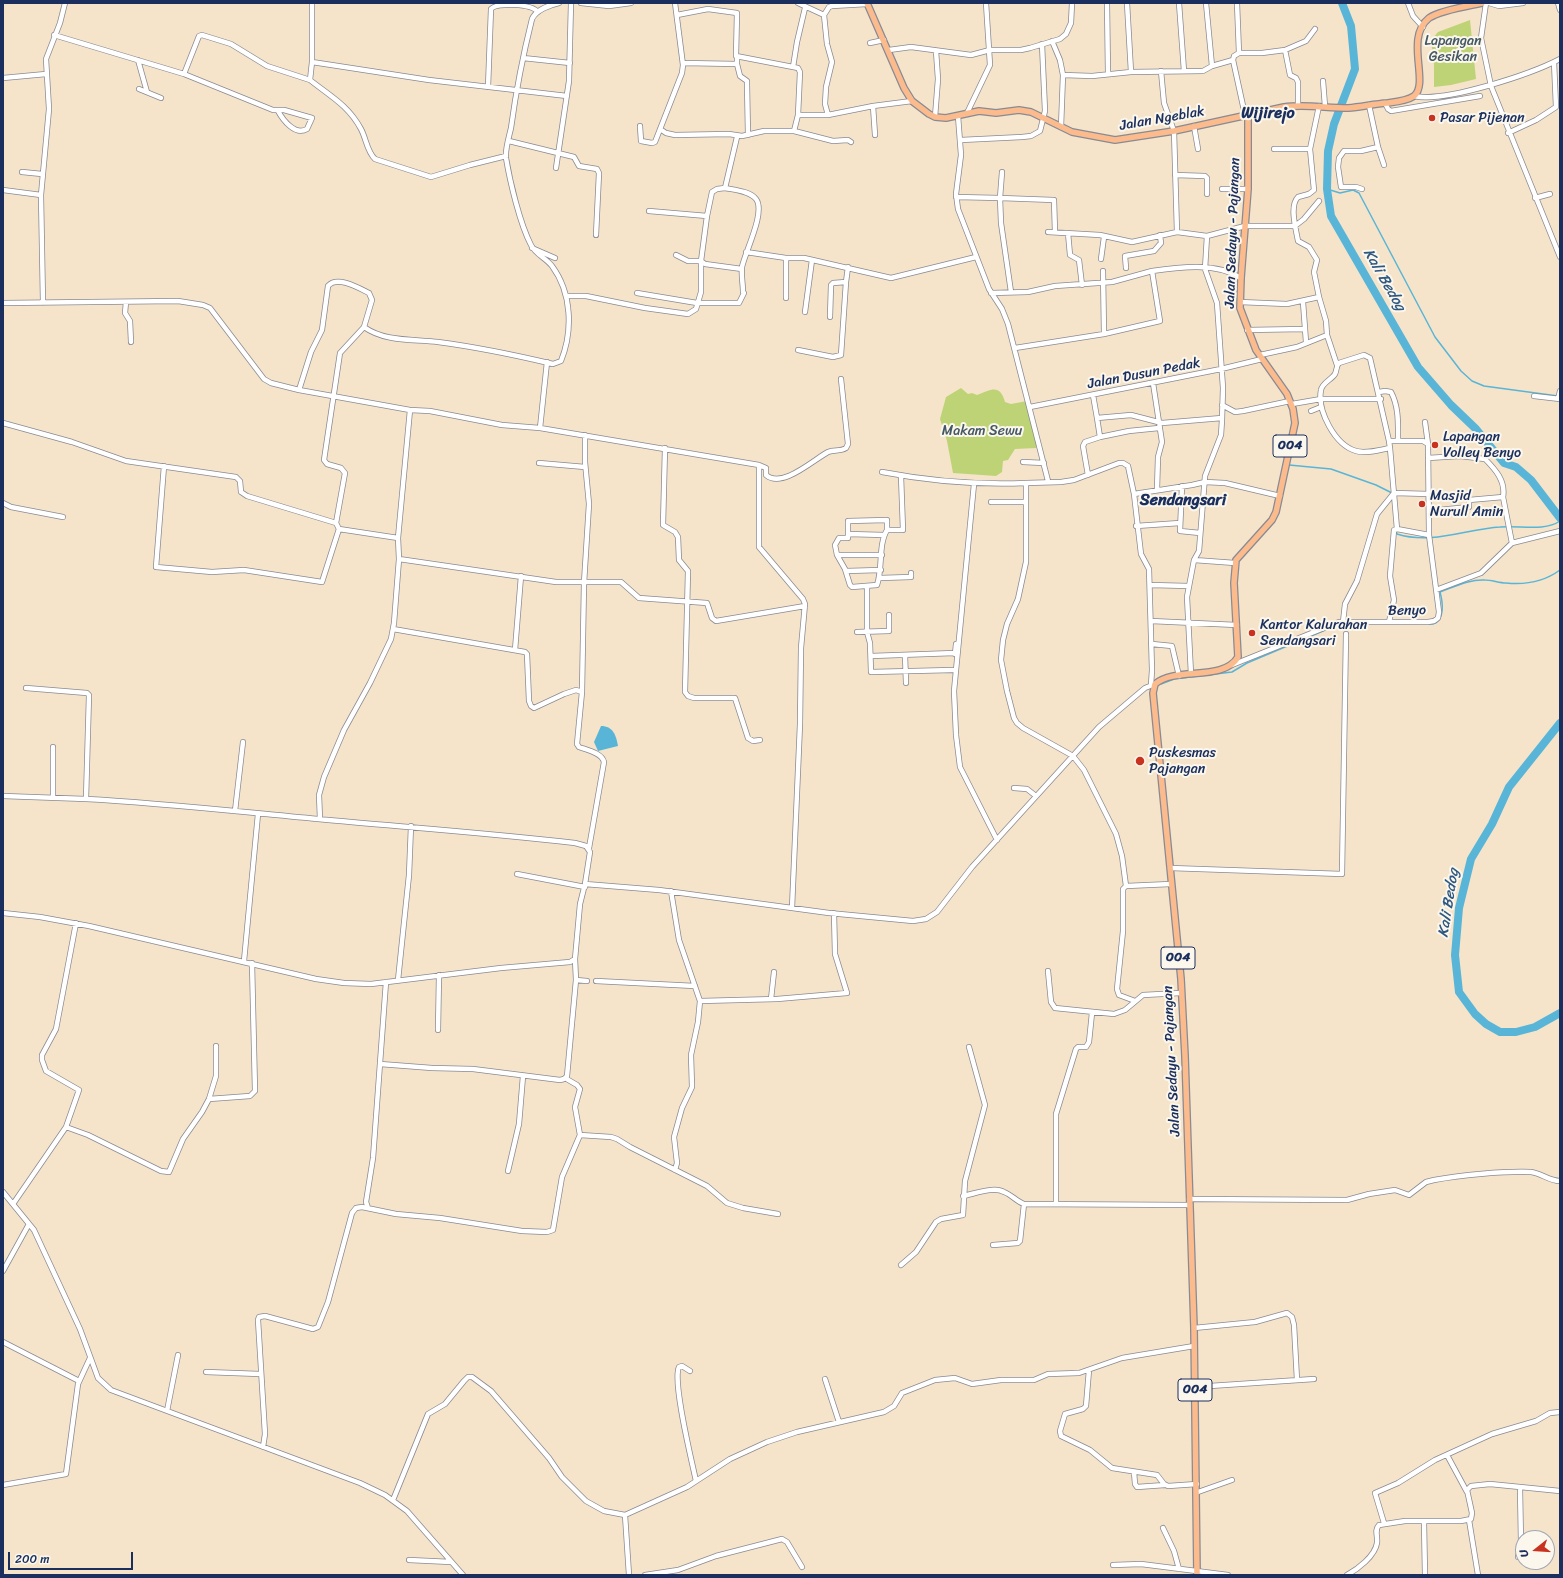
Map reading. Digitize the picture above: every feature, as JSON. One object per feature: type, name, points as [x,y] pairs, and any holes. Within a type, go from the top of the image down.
[{"type":"main road","points":[[1414,96],[1420,82],[1417,41],[1426,22],[1434,16],[1482,3]]},
{"type":"main road","points":[[867,4],[889,50],[904,88],[912,101],[935,117]]},
{"type":"main road","name":"Jalan Ngeblak","points":[[935,117],[946,118],[978,111],[996,113],[1019,110],[1036,113],[1061,127],[1084,136],[1115,140],[1174,131],[1298,105],[1347,108],[1400,101],[1414,96]]},
{"type":"main road","name":"Jalan Sedayu - Pajangan","points":[[1235,563],[1237,558],[1274,516],[1280,496],[1295,423],[1291,402],[1261,357],[1247,330],[1241,313],[1240,278],[1248,189],[1246,115]]},
{"type":"main road","points":[[1153,685],[1159,681],[1216,670],[1232,665],[1238,654],[1235,563]]},
{"type":"main road","name":"Jalan Sedayu - Pajangan","points":[[1153,685],[1181,993],[1194,1328],[1198,1484],[1198,1573]]},
{"type":"street","points":[[43,303],[42,174],[49,109],[46,74],[47,51],[60,23],[65,3]]},
{"type":"street","points":[[310,80],[312,62],[312,3]]},
{"type":"street","points":[[364,327],[371,332],[386,337],[439,342],[558,363],[565,351],[569,314],[567,296],[552,265],[532,248],[525,233],[506,156],[516,91],[532,18],[538,12],[559,3]]},
{"type":"street","points":[[556,168],[557,152],[567,96],[570,63],[571,3]]},
{"type":"street","points":[[581,3],[609,6],[631,3]]},
{"type":"street","points":[[640,126],[641,141],[652,143],[656,142],[682,73],[683,63],[675,3]]},
{"type":"street","points":[[798,3],[805,8],[824,15]]},
{"type":"street","points":[[967,113],[990,65],[986,3]]},
{"type":"street","points":[[889,50],[912,47],[971,55],[990,50],[1021,50],[1063,37],[1069,29],[1071,23],[1072,3]]},
{"type":"street","points":[[1107,3],[1108,74]]},
{"type":"street","points":[[1128,3],[1131,72]]},
{"type":"street","points":[[1179,3],[1184,71]]},
{"type":"street","points":[[1206,3],[1212,66]]},
{"type":"street","points":[[1237,3],[1239,53]]},
{"type":"street","points":[[1408,3],[1413,16],[1423,27]]},
{"type":"street","points":[[1523,3],[1487,3],[1481,38],[1491,86],[1508,133],[1560,257]]},
{"type":"street","points":[[1558,3],[1560,10]]},
{"type":"street","points":[[828,115],[825,104],[826,87],[832,62],[827,44],[824,15],[829,7],[832,6],[867,4]]},
{"type":"street","points":[[488,87],[491,9],[497,5],[527,6],[536,9],[538,12]]},
{"type":"street","points":[[793,67],[799,31],[805,8]]},
{"type":"street","points":[[677,16],[708,9],[737,13],[735,54],[737,57],[740,76],[747,81],[748,135]]},
{"type":"street","points":[[1246,115],[1233,60],[1234,56],[1239,53],[1262,53],[1285,50],[1306,41],[1315,29]]},
{"type":"street","points":[[54,35],[184,74],[278,111],[284,110],[312,118],[307,129],[303,130],[288,126],[278,111]]},
{"type":"street","points":[[184,74],[199,36],[202,35],[231,44],[267,66],[310,80],[336,98],[348,110],[361,128],[371,154],[375,159],[431,178],[470,165],[506,156]]},
{"type":"street","points":[[870,43],[884,40]]},
{"type":"street","points":[[1052,41],[1060,60],[1063,75],[1061,127]]},
{"type":"street","points":[[960,140],[1032,136],[1040,132],[1045,111],[1042,44]]},
{"type":"street","points":[[1285,50],[1290,75],[1296,78],[1298,82],[1298,105]]},
{"type":"street","points":[[935,117],[938,79],[936,51]]},
{"type":"street","points":[[737,57],[798,68],[800,72],[798,115],[794,131]]},
{"type":"street","points":[[523,58],[570,63]]},
{"type":"street","points":[[1414,96],[1430,96],[1491,86],[1560,59]]},
{"type":"street","points":[[138,60],[147,92]]},
{"type":"street","points":[[1063,75],[1203,70],[1233,60]]},
{"type":"street","points":[[312,62],[516,91],[567,96]]},
{"type":"street","points":[[1554,62],[1556,107],[1560,112]]},
{"type":"street","points":[[683,63],[737,64]]},
{"type":"street","points":[[1161,71],[1164,103],[1174,131],[1176,232]]},
{"type":"street","points":[[3,78],[46,74]]},
{"type":"street","points":[[1323,81],[1324,106],[1310,149],[1314,190],[1309,194],[1302,195],[1295,200],[1294,203],[1295,226],[1298,241],[1309,247],[1317,260],[1314,272],[1318,297],[1326,321],[1327,335],[1337,365],[1334,375],[1321,389],[1321,407],[1339,441],[1349,448],[1362,452],[1390,448]]},
{"type":"street","points":[[139,89],[161,98]]},
{"type":"street","points":[[1471,89],[1472,97]]},
{"type":"street","points":[[1385,103],[1391,111],[1480,96]]},
{"type":"street","points":[[798,115],[828,115],[873,106],[912,101]]},
{"type":"street","points":[[1369,105],[1378,147],[1384,165]]},
{"type":"street","points":[[873,106],[874,135]]},
{"type":"street","points":[[1508,133],[1536,120],[1556,107]]},
{"type":"street","points":[[958,116],[960,140],[956,197],[958,209],[976,257],[992,293],[1006,317],[1048,481]]},
{"type":"street","points":[[1194,126],[1198,148]]},
{"type":"street","points":[[660,129],[666,133],[675,135],[729,134],[737,137],[764,131],[794,131],[833,141],[848,140],[851,142]]},
{"type":"street","points":[[725,188],[737,137]]},
{"type":"street","points":[[508,141],[574,157],[579,166],[595,168],[599,171],[596,236]]},
{"type":"street","points":[[1362,190],[1356,187],[1341,187],[1338,167],[1339,158],[1344,150],[1361,151],[1378,147]]},
{"type":"street","points":[[1274,149],[1310,149]]},
{"type":"street","points":[[22,172],[42,174]]},
{"type":"street","points":[[1002,172],[1000,198],[1001,223],[1011,292]]},
{"type":"street","points":[[1175,175],[1205,176],[1207,178],[1207,194]]},
{"type":"street","points":[[567,296],[586,296],[645,308],[688,314],[696,309],[697,303],[701,292],[701,261],[712,192],[717,189],[725,188],[754,196],[758,202],[759,208],[756,227],[746,252],[742,269],[744,293],[738,304],[697,303],[637,293]]},
{"type":"street","points":[[1222,189],[1248,189]]},
{"type":"street","points":[[3,190],[42,195]]},
{"type":"street","points":[[1535,198],[1550,194]]},
{"type":"street","points":[[956,197],[1054,200],[1055,232]]},
{"type":"street","points":[[1048,232],[1100,235],[1132,242],[1176,232],[1207,236],[1245,226],[1295,226],[1304,219],[1320,201]]},
{"type":"street","points":[[649,211],[707,216]]},
{"type":"street","points":[[1068,233],[1070,254],[1079,260],[1082,285]]},
{"type":"street","points":[[1127,279],[1124,256],[1154,251],[1161,243],[1160,235]]},
{"type":"street","points":[[1191,674],[1187,597],[1194,560],[1199,551],[1205,476],[1221,435],[1222,418],[1221,369],[1216,303],[1205,269],[1207,236]]},
{"type":"street","points":[[1101,259],[1104,237]]},
{"type":"street","points":[[532,248],[555,258]]},
{"type":"street","points":[[746,252],[812,260],[891,278],[976,257]]},
{"type":"street","points":[[676,255],[688,261],[701,261],[705,264],[742,269]]},
{"type":"street","points":[[786,258],[786,298]]},
{"type":"street","points":[[805,312],[812,260]]},
{"type":"street","points":[[798,350],[834,357],[841,355],[848,267]]},
{"type":"street","points":[[992,293],[1103,283],[1127,279],[1152,271],[1182,268],[1228,271],[1240,278]]},
{"type":"street","points":[[1103,271],[1104,334]]},
{"type":"street","points":[[1015,348],[1104,334],[1160,321],[1152,271]]},
{"type":"street","points":[[164,466],[156,567],[212,572],[244,570],[322,582],[339,529],[336,523],[346,479],[344,471],[327,464],[324,460],[341,350],[364,327],[372,300],[369,293],[350,284],[335,282],[329,284],[322,330],[310,352],[299,390]]},
{"type":"street","points":[[830,317],[830,285],[833,283],[846,282]]},
{"type":"street","points":[[1240,302],[1287,304],[1302,302],[1318,297]]},
{"type":"street","points":[[3,303],[178,301],[207,306],[229,331],[264,379],[271,383],[299,390],[410,410],[430,411],[502,425],[540,428],[585,435],[759,465],[766,468],[767,477],[782,478],[828,452],[846,448],[848,444],[842,379]]},
{"type":"street","points":[[126,302],[125,313],[130,322],[131,342]]},
{"type":"street","points":[[1302,302],[1306,342]]},
{"type":"street","points":[[1247,330],[1305,329]]},
{"type":"street","name":"Jalan Dusun Pedak","points":[[1030,407],[1221,369],[1297,347],[1306,342],[1327,335]]},
{"type":"street","points":[[1337,365],[1364,355],[1369,357],[1379,392],[1389,441],[1396,529],[1393,535],[1390,576],[1394,600],[1389,622]]},
{"type":"street","points":[[540,428],[547,362]]},
{"type":"street","points":[[1153,383],[1162,446],[1158,457],[1157,489]]},
{"type":"street","points":[[1379,392],[1385,390],[1392,392],[1395,398],[1398,413],[1398,440]]},
{"type":"street","points":[[1093,395],[1100,437]]},
{"type":"street","points":[[1534,396],[1559,396]]},
{"type":"street","points":[[1222,404],[1235,412],[1243,412],[1291,402],[1321,399],[1380,399]]},
{"type":"street","points":[[1311,411],[1321,407]]},
{"type":"street","points":[[320,819],[319,795],[324,777],[344,730],[390,642],[393,629],[399,559],[398,538],[410,410]]},
{"type":"street","points":[[1097,418],[1131,415],[1159,425]]},
{"type":"street","points":[[1088,475],[1083,444],[1100,437],[1159,425],[1222,418]]},
{"type":"street","points":[[3,422],[72,442],[120,459],[236,477],[240,481],[241,492],[246,496],[336,523]]},
{"type":"street","name":"Benyo","points":[[1232,665],[1334,624],[1343,622],[1434,622],[1438,618],[1440,612],[1429,537],[1428,444],[1426,422]]},
{"type":"street","points":[[565,1078],[576,980],[575,959],[580,904],[585,885],[590,852],[589,848],[604,762],[603,757],[600,755],[579,747],[577,744],[582,692],[584,583],[589,504],[585,467],[585,435]]},
{"type":"street","points":[[1389,441],[1423,441],[1428,444]]},
{"type":"street","points":[[665,448],[664,525],[675,532],[678,536],[679,560],[688,571],[685,692],[688,696],[694,698],[735,698],[748,738],[753,741],[760,740]]},
{"type":"street","points":[[1428,458],[1460,456],[1485,459],[1498,473],[1502,481],[1504,491],[1503,497],[1512,543]]},
{"type":"street","points":[[1023,462],[1044,464]]},
{"type":"street","points":[[539,463],[585,467]]},
{"type":"street","points":[[517,874],[585,885],[671,891],[834,913],[913,921],[926,919],[937,912],[972,866],[1099,727],[1145,688],[1153,685],[1149,569],[1141,554],[1136,526],[1134,494],[1129,470],[1126,464],[1119,463],[1088,475],[1061,482],[1048,481],[974,484],[901,476],[882,472]]},
{"type":"street","points":[[759,465],[759,547],[803,599],[805,606],[801,648],[800,724],[792,908]]},
{"type":"street","points":[[887,530],[903,530],[901,476]]},
{"type":"street","points":[[1134,494],[1205,482],[1225,483],[1280,496]]},
{"type":"street","points":[[1026,483],[1026,562],[1018,599],[1007,624],[1003,640],[1003,672],[1014,718],[1017,723],[1073,756],[1084,770],[1116,834],[1122,856],[1126,886],[1123,889],[1123,931],[1117,989],[1119,995],[1135,1001]]},
{"type":"street","points":[[974,484],[954,691],[956,735],[960,767],[997,840]]},
{"type":"street","points":[[1182,486],[1180,531],[1200,533]]},
{"type":"street","points":[[1394,493],[1428,494]]},
{"type":"street","points":[[1343,622],[1345,604],[1357,581],[1377,514],[1394,493]]},
{"type":"street","points":[[1429,511],[1469,507],[1469,500],[1503,497]]},
{"type":"street","points":[[990,502],[1025,502]]},
{"type":"street","points":[[3,503],[12,507],[62,517]]},
{"type":"street","points":[[887,520],[887,530],[884,535],[880,578],[877,585],[850,585],[846,571],[837,555],[835,545],[839,538],[848,538],[848,521],[887,520]]},
{"type":"street","points":[[1136,526],[1180,524]]},
{"type":"street","points":[[339,529],[398,538]]},
{"type":"street","points":[[1396,529],[1429,537]]},
{"type":"street","points":[[1436,590],[1481,573],[1512,543],[1559,532]]},
{"type":"street","points":[[848,534],[884,535]]},
{"type":"street","points":[[837,555],[882,555]]},
{"type":"street","points":[[399,559],[556,582],[621,582],[639,598],[707,603],[713,619],[720,621],[805,606]]},
{"type":"street","points":[[1194,560],[1235,563]]},
{"type":"street","points":[[846,571],[881,570]]},
{"type":"street","points":[[880,578],[911,577],[911,572]]},
{"type":"street","points":[[515,650],[521,576]]},
{"type":"street","points":[[1150,585],[1189,586]]},
{"type":"street","points":[[867,586],[867,632],[870,643],[871,672],[953,670]]},
{"type":"street","points":[[857,632],[889,631],[888,615]]},
{"type":"street","points":[[1151,621],[1237,625]]},
{"type":"street","points":[[393,629],[515,650],[527,654],[529,701],[531,706],[534,708],[541,706],[547,700],[576,690],[582,692]]},
{"type":"street","points":[[1170,868],[1342,874],[1346,634]]},
{"type":"street","points":[[952,677],[956,644]]},
{"type":"street","points":[[1152,644],[1172,646],[1179,676]]},
{"type":"street","points":[[871,656],[955,653]]},
{"type":"street","points":[[905,655],[906,683]]},
{"type":"street","points":[[26,688],[87,693],[89,695],[86,799]]},
{"type":"street","points":[[235,811],[243,742]]},
{"type":"street","points":[[53,747],[53,797]]},
{"type":"street","points":[[1014,788],[1027,789],[1036,796]]},
{"type":"street","points":[[3,796],[146,802],[258,814],[410,826],[575,843],[589,848]]},
{"type":"street","points":[[244,961],[258,814]]},
{"type":"street","points":[[398,980],[409,875],[410,826]]},
{"type":"street","points":[[1126,886],[1171,884]]},
{"type":"street","points":[[671,891],[679,940],[700,1001],[692,1055],[692,1087],[682,1108],[674,1137],[677,1163],[675,1170]]},
{"type":"street","points":[[3,913],[40,916],[76,923],[316,979],[344,983],[371,984],[501,968],[561,964],[575,959]]},
{"type":"street","points":[[700,1001],[772,999],[847,993],[836,954],[834,913]]},
{"type":"street","points":[[13,1204],[66,1127],[79,1090],[46,1070],[42,1064],[42,1055],[56,1029],[76,923]]},
{"type":"street","points":[[209,1099],[250,1096],[255,1091],[252,963]]},
{"type":"street","points":[[1048,971],[1051,1002],[1053,1007],[1092,1013],[1121,1013],[1145,995],[1181,993]]},
{"type":"street","points":[[772,999],[774,972]]},
{"type":"street","points":[[438,1030],[439,975]]},
{"type":"street","points":[[576,980],[587,981]]},
{"type":"street","points":[[596,981],[695,986]]},
{"type":"street","points":[[368,1208],[366,1202],[373,1158],[386,982]]},
{"type":"street","points":[[1056,1204],[1055,1122],[1057,1107],[1076,1049],[1078,1047],[1086,1047],[1089,1042],[1092,1013]]},
{"type":"street","points":[[66,1127],[88,1135],[166,1173],[170,1171],[183,1139],[202,1112],[209,1099],[216,1076],[216,1046]]},
{"type":"street","points":[[901,1265],[916,1252],[936,1222],[941,1219],[964,1215],[963,1196],[968,1169],[985,1105],[969,1047]]},
{"type":"street","points":[[263,1447],[265,1434],[260,1374],[259,1318],[265,1316],[313,1329],[318,1327],[328,1302],[352,1213],[356,1208],[368,1208],[396,1214],[440,1218],[516,1231],[551,1232],[555,1225],[563,1170],[580,1135],[575,1107],[580,1089],[577,1085],[565,1078],[560,1080],[473,1069],[432,1068],[380,1064]]},
{"type":"street","points":[[508,1171],[519,1124],[523,1076]]},
{"type":"street","points":[[580,1135],[611,1136],[707,1186],[727,1203],[743,1208],[778,1214]]},
{"type":"street","points":[[963,1196],[1000,1190],[1018,1202],[1024,1204],[1346,1200],[1369,1194],[1395,1190],[1409,1195],[1426,1182],[1434,1180],[1499,1174],[1531,1172],[1553,1181],[1560,1181]]},
{"type":"street","points":[[3,1192],[29,1224],[50,1264],[80,1330],[98,1378],[108,1388],[360,1483],[393,1500],[407,1511],[463,1575]]},
{"type":"street","points":[[993,1245],[1020,1242],[1023,1226],[1024,1204]]},
{"type":"street","points":[[3,1271],[29,1224]]},
{"type":"street","points":[[1194,1328],[1255,1322],[1287,1313],[1292,1317],[1294,1325],[1297,1380]]},
{"type":"street","points":[[3,1342],[79,1381]]},
{"type":"street","points":[[393,1500],[425,1418],[430,1412],[445,1404],[468,1377],[472,1377],[490,1391],[549,1458],[562,1477],[586,1501],[604,1511],[625,1514],[687,1487],[730,1459],[767,1442],[839,1422],[884,1412],[898,1401],[902,1393],[935,1380],[955,1378],[972,1384],[1001,1380],[1034,1380],[1048,1374],[1079,1373],[1122,1358],[1194,1346]]},
{"type":"street","points":[[167,1411],[178,1355]]},
{"type":"street","points":[[3,1485],[66,1474],[79,1381],[90,1358]]},
{"type":"street","points":[[690,1371],[682,1366],[679,1367],[677,1377],[685,1431],[696,1481]]},
{"type":"street","points":[[1088,1370],[1085,1407],[1065,1414],[1060,1435],[1090,1450],[1112,1468],[1157,1475],[1165,1485]]},
{"type":"street","points":[[206,1372],[260,1374]]},
{"type":"street","points":[[825,1379],[839,1422]]},
{"type":"street","points":[[1195,1387],[1216,1384],[1314,1379]]},
{"type":"street","points":[[1384,1523],[1375,1493],[1398,1483],[1447,1455],[1492,1434],[1536,1421],[1548,1413],[1560,1412]]},
{"type":"street","points":[[1447,1455],[1467,1492],[1472,1513],[1472,1517],[1469,1520],[1478,1575]]},
{"type":"street","points":[[1134,1472],[1135,1484],[1138,1487],[1198,1484]]},
{"type":"street","points":[[1198,1492],[1232,1480]]},
{"type":"street","points":[[1467,1492],[1468,1488],[1471,1486],[1486,1484],[1560,1491]]},
{"type":"street","points":[[1520,1488],[1521,1530]]},
{"type":"street","points":[[625,1514],[629,1575]]},
{"type":"street","points":[[1347,1575],[1361,1565],[1372,1553],[1376,1545],[1377,1527],[1384,1523],[1469,1520]]},
{"type":"street","points":[[1424,1522],[1425,1575]]},
{"type":"street","points":[[1163,1528],[1174,1551],[1179,1569]]},
{"type":"street","points":[[645,1575],[678,1570],[716,1556],[782,1539],[787,1542],[802,1567]]},
{"type":"street","points":[[409,1560],[451,1562]]},
{"type":"street","points":[[1113,1565],[1132,1564],[1179,1569],[1198,1573],[1228,1575]]},
{"type":"green space","name":"Lapangan Gesikan","points":[[1470,20],[1476,79],[1451,85],[1434,87],[1434,65],[1431,40],[1438,32]]},
{"type":"green space","name":"Makam Sewu","points":[[961,388],[968,394],[972,393],[977,395],[991,390],[998,390],[1001,392],[1005,402],[1011,404],[1027,401],[1037,441],[1036,448],[1015,449],[1008,460],[1003,461],[1002,472],[996,476],[953,473],[947,441],[940,419],[946,397]]},
{"type":"water","points":[[601,726],[611,729],[618,746],[598,751],[594,742]]},
{"type":"waterway","name":"Kali Bedog","points":[[1342,3],[1351,26],[1355,69],[1334,124],[1328,151],[1327,189],[1331,216],[1418,367],[1451,405],[1476,429],[1504,463],[1516,467],[1531,480],[1560,518]]},
{"type":"waterway","points":[[1327,189],[1340,193],[1353,190],[1359,193],[1435,337],[1461,371],[1472,381],[1484,386],[1558,396]]},
{"type":"waterway","points":[[1289,465],[1331,469],[1376,485],[1392,493]]},
{"type":"waterway","points":[[1396,531],[1397,534],[1423,538],[1487,528],[1539,527],[1547,526],[1560,521]]},
{"type":"waterway","points":[[1353,624],[1433,624],[1440,619],[1442,611],[1440,592],[1479,580],[1488,580],[1501,583],[1527,583],[1548,577],[1560,570]]},
{"type":"waterway","points":[[1161,684],[1174,679],[1232,672],[1247,663],[1330,628]]},
{"type":"waterway","name":"Kali Bedog","points":[[1560,723],[1509,787],[1492,824],[1471,859],[1459,908],[1455,955],[1459,992],[1475,1014],[1486,1024],[1500,1032],[1516,1032],[1535,1027],[1560,1013]]},
{"type":"place","name":"Pasar Pijenan","points":[[1432,118]]},
{"type":"place","name":"Lapangan Volley Benyo","points":[[1435,445]]},
{"type":"place","name":"Masjid Nurull Amin","points":[[1422,504]]},
{"type":"place","name":"Kantor Kalurahan Sendangsari","points":[[1252,633]]},
{"type":"place","name":"Puskesmas Pajangan","points":[[1140,761]]},
{"type":"district","name":"Wijirejo","points":[[1268,114]]},
{"type":"district","name":"Sendangsari","points":[[1183,501]]}]
